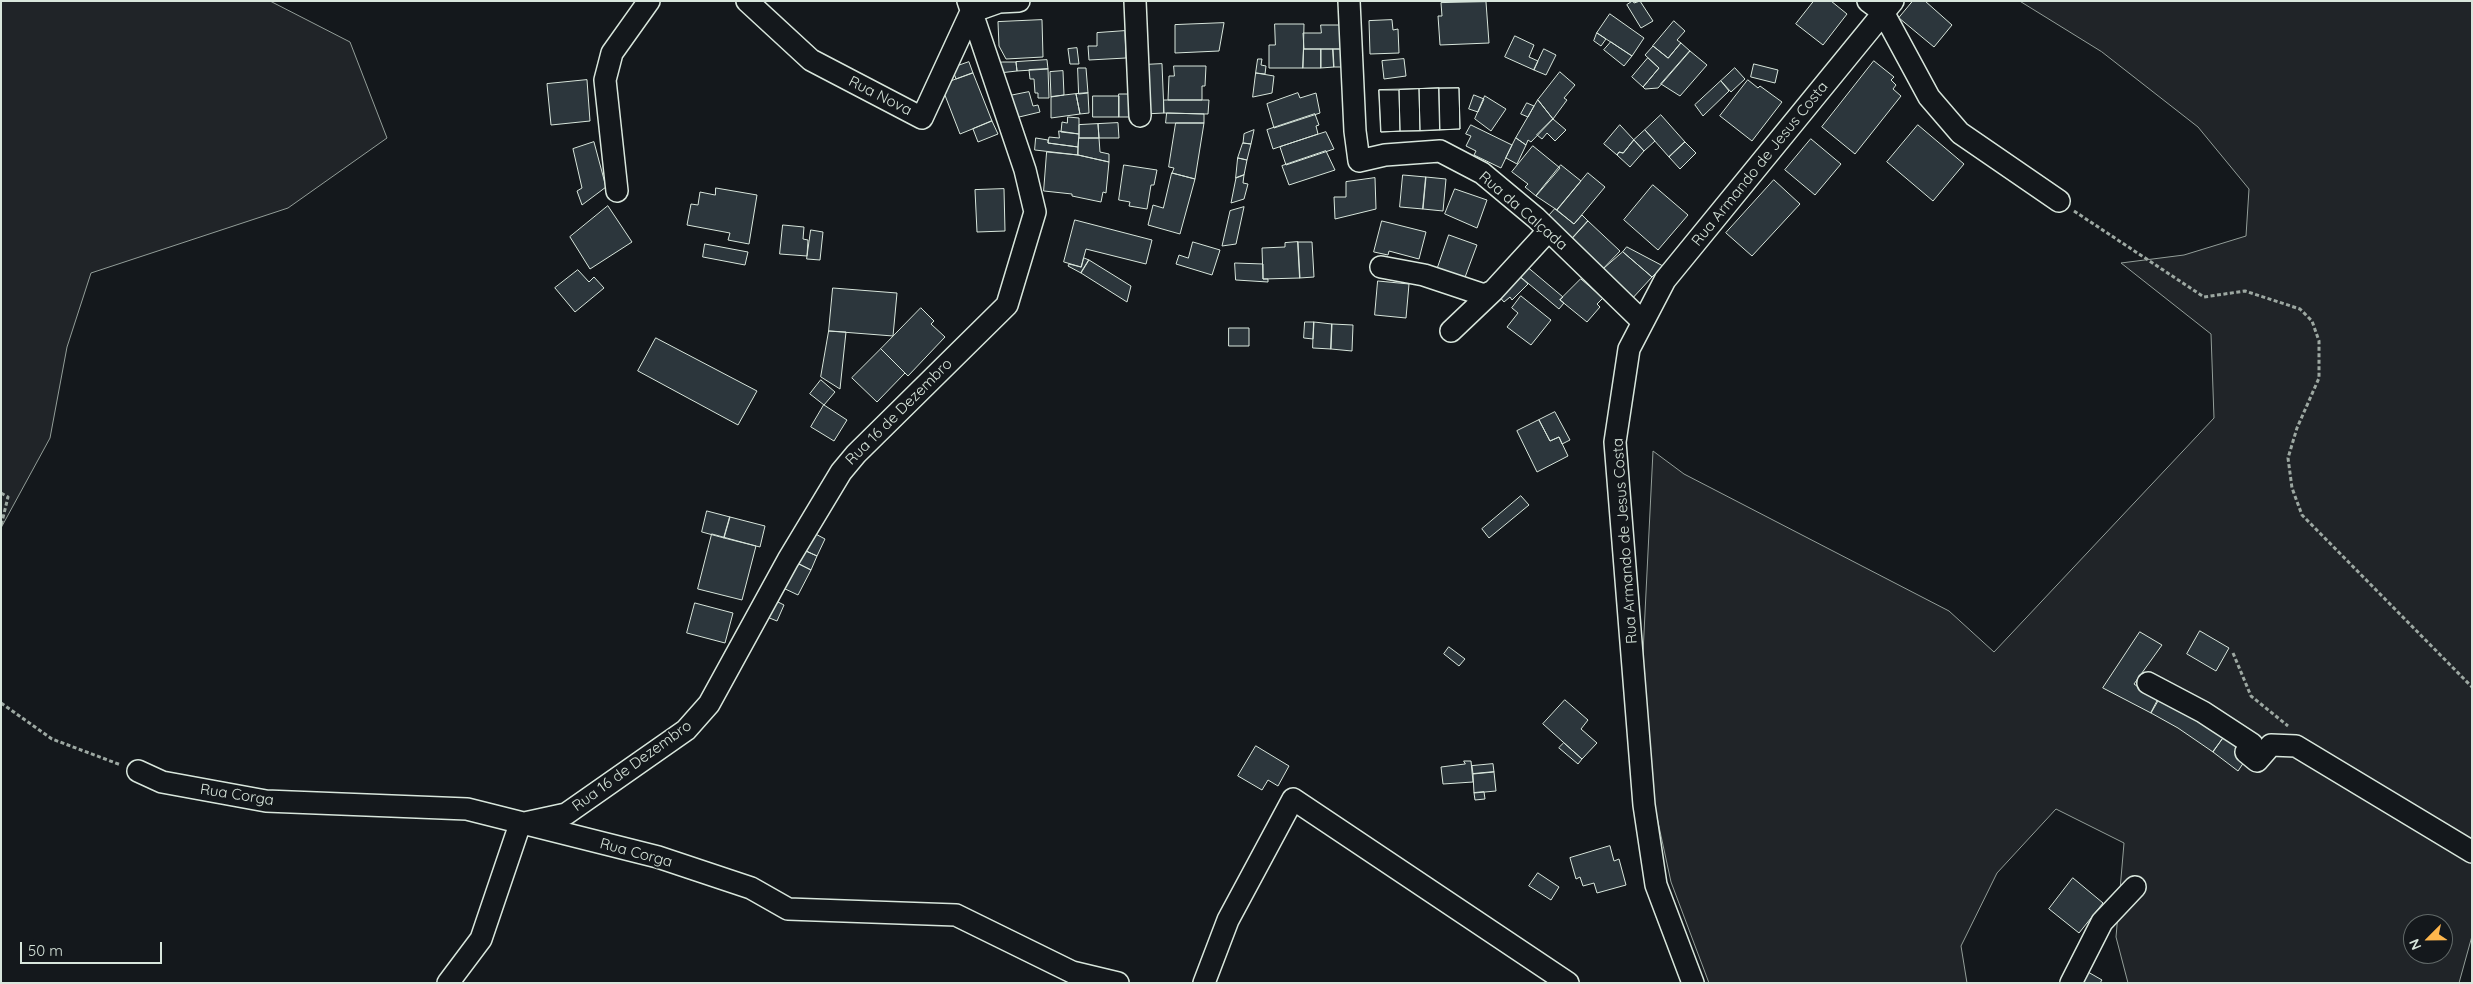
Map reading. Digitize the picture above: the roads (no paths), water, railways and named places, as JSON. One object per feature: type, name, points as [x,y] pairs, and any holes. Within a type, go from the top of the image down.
[{"type":"street","points":[[617,191],[605,80],[612,53],[649,1]]},
{"type":"street","name":"Rua Nova","points":[[747,1],[811,60],[922,118],[969,6]]},
{"type":"street","points":[[969,6],[1019,1]]},
{"type":"street","points":[[1135,1],[1140,116]]},
{"type":"street","name":"Rua da Calçada","points":[[1349,1],[1355,131],[1359,161],[1386,155],[1440,152],[1482,173],[1548,231],[1643,322]]},
{"type":"street","points":[[1881,5],[1928,97],[1960,133],[2059,201]]},
{"type":"street","name":"Rua Armando de Jesus Costa","points":[[1693,983],[1656,885],[1644,805],[1615,442],[1630,349],[1665,280],[1881,5]]},
{"type":"street","name":"Rua 16 de Dezembro","points":[[520,824],[566,814],[686,730],[709,704],[788,560],[841,472],[856,454],[1007,305],[1035,212],[1025,170],[969,6]]},
{"type":"street","points":[[1451,331],[1492,292],[1548,231]]},
{"type":"street","points":[[1381,267],[1424,276],[1484,295],[1492,292]]},
{"type":"street","points":[[2148,683],[2203,712],[2252,744],[2246,752],[2257,761],[2271,745],[2296,746],[2472,852]]},
{"type":"street","name":"Rua Corga","points":[[138,771],[162,782],[266,801],[467,810],[658,857],[751,888],[788,909],[956,915],[1072,972],[1118,983]]},
{"type":"street","points":[[1204,983],[1228,920],[1293,799],[1568,983]]},
{"type":"street","points":[[448,983],[481,939],[520,824]]},
{"type":"street","points":[[2071,983],[2102,922],[2135,887]]}]
